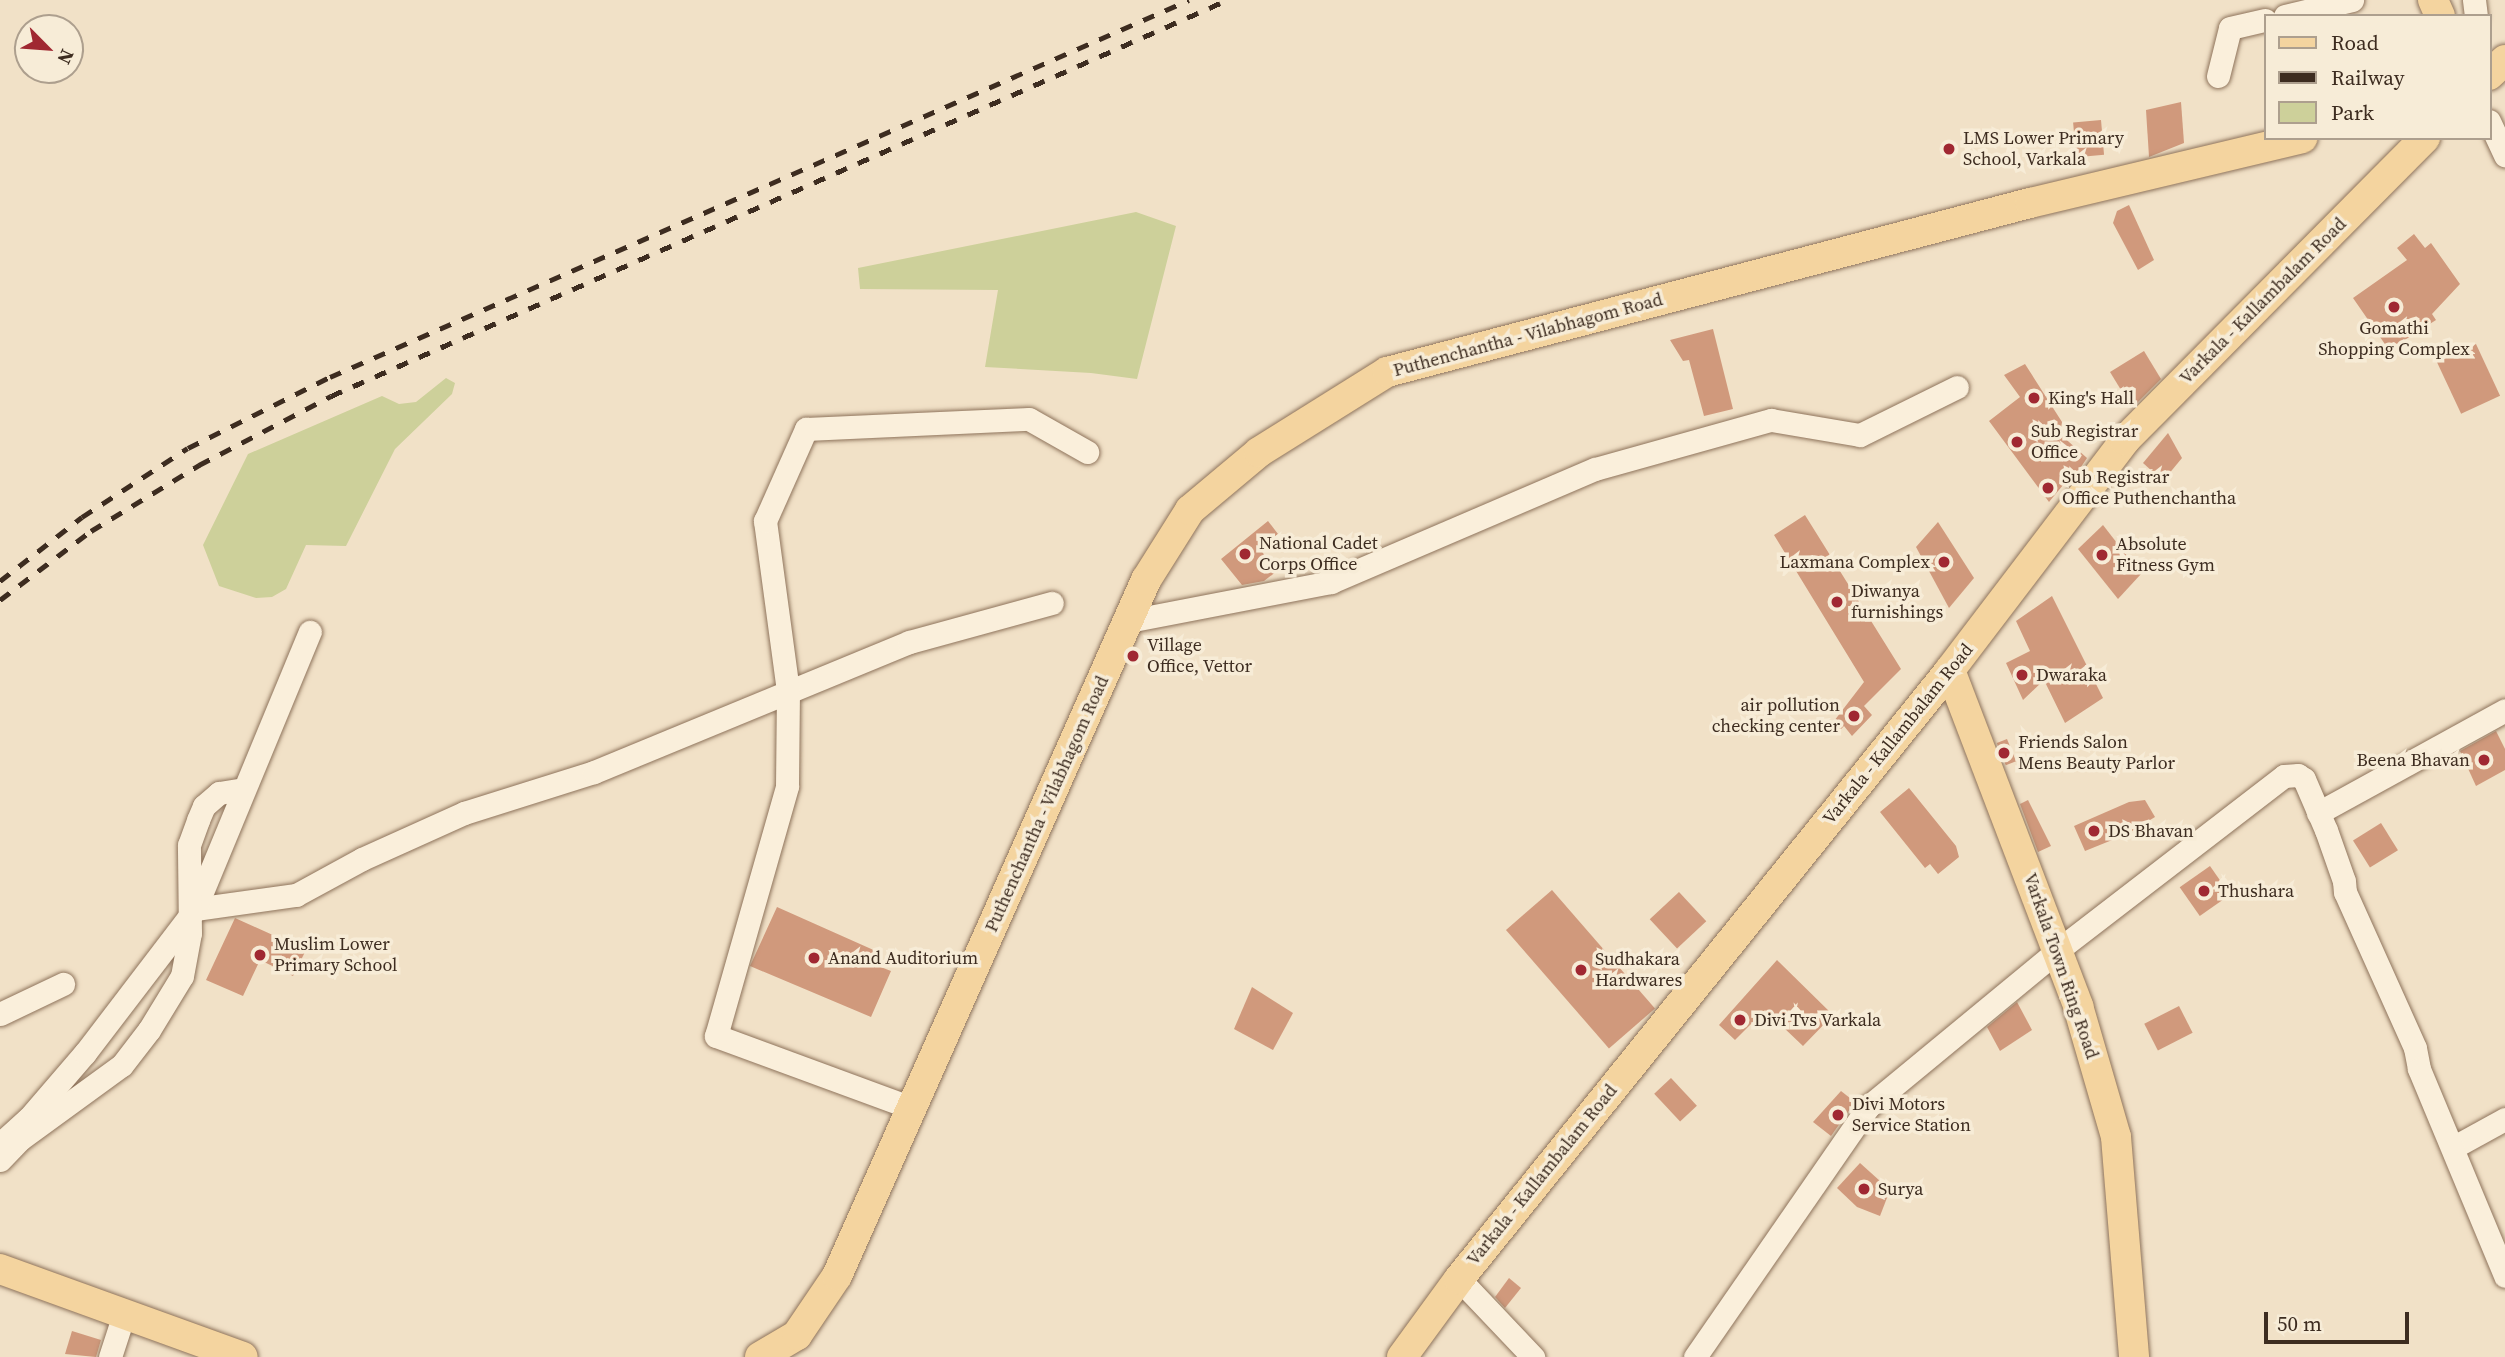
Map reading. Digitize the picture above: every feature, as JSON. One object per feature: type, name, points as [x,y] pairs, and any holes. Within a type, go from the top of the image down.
[{"type":"main road","points":[[2491,73],[2505,60]]},
{"type":"main road","name":"Puthenchantha - Vilabhagom Road","points":[[760,1357],[797,1335],[837,1276],[1146,580],[1190,510],[1259,452],[1387,372],[2030,202],[2293,140]]},
{"type":"main road","name":"Varkala - Kallambalam Road","points":[[1402,1357],[1459,1279],[1950,670],[2125,440],[2423,140]]},
{"type":"main road","name":"Varkala Town Ring Road","points":[[1950,670],[2078,1006],[2116,1137],[2134,1357]]},
{"type":"main road","points":[[0,1269],[15,1281],[124,1314],[243,1357]]},
{"type":"street","points":[[2294,14],[2353,0]]},
{"type":"street","points":[[2218,76],[2230,28],[2264,20]]},
{"type":"street","points":[[2491,125],[2505,155]]},
{"type":"street","points":[[1128,621],[1331,582],[1595,469],[1771,420],[1860,435],[1957,387]]},
{"type":"street","points":[[912,1108],[716,1036],[786,786],[788,691],[765,521],[806,429],[1029,419],[1087,452]]},
{"type":"street","points":[[0,1144],[29,1118],[85,1053],[192,913],[296,895],[362,859],[464,813],[594,772],[909,642],[1052,603]]},
{"type":"street","points":[[0,1160],[19,1140],[122,1065],[182,976],[192,913],[189,845],[198,820],[204,806],[219,793],[244,789],[310,632]]},
{"type":"street","points":[[2318,813],[2505,710]]},
{"type":"street","points":[[1695,1357],[1869,1106],[2058,950],[2284,776],[2298,775],[2304,779],[2344,881],[2345,891],[2415,1048],[2419,1069],[2454,1147],[2505,1276]]},
{"type":"street","points":[[0,1014],[63,984]]},
{"type":"street","points":[[2454,1147],[2505,1119]]},
{"type":"street","points":[[1459,1279],[1533,1357]]},
{"type":"street","points":[[110,1357],[124,1314]]},
{"type":"green space","points":[[1136,212],[1176,226],[1137,379],[1091,373],[985,367],[998,290],[860,289],[858,268]]},
{"type":"green space","points":[[446,378],[455,383],[452,394],[395,449],[346,546],[306,545],[286,589],[272,597],[256,598],[219,586],[203,545],[248,454],[382,396],[399,404],[416,402]]},
{"type":"building","points":[[2181,102],[2184,143],[2149,157],[2146,110]]},
{"type":"building","points":[[2101,120],[2104,155],[2076,157],[2073,122]]},
{"type":"building","points":[[2129,205],[2154,260],[2138,270],[2113,223],[2117,211]]},
{"type":"building","points":[[2414,234],[2425,248],[2431,243],[2460,284],[2432,314],[2436,320],[2389,350],[2353,298],[2407,260],[2397,248]]},
{"type":"building","points":[[1713,329],[1733,409],[1704,416],[1689,360],[1683,361],[1670,340]]},
{"type":"building","points":[[2476,344],[2500,396],[2461,414],[2437,362]]},
{"type":"building","points":[[2144,351],[2161,379],[2132,408],[2110,372]]},
{"type":"building","points":[[2025,364],[2062,422],[2060,434],[2087,458],[2075,476],[2073,473],[2049,502],[1989,421],[2020,397],[2004,375]]},
{"type":"building","points":[[2168,433],[2182,458],[2163,481],[2143,463]]},
{"type":"building","name":"Diwanya furnishings","points":[[1805,515],[1901,669],[1864,706],[1872,715],[1852,736],[1844,726],[1838,732],[1831,725],[1864,682],[1774,535]]},
{"type":"building","name":"National Cadet Corps Office","points":[[1268,521],[1278,534],[1259,548],[1277,571],[1264,581],[1242,585],[1221,559]]},
{"type":"building","name":"Laxmana Complex","points":[[1938,522],[1974,578],[1949,608],[1916,547]]},
{"type":"building","points":[[2103,525],[2141,574],[2118,599],[2078,549]]},
{"type":"building","points":[[2052,596],[2103,698],[2065,723],[2044,680],[2023,700],[2006,663],[2030,651],[2016,621]]},
{"type":"building","name":"Beena Bhavan","points":[[2496,731],[2505,749],[2505,770],[2476,786],[2460,751]]},
{"type":"building","name":"Friends Salon Mens Beauty Parlor","points":[[2007,739],[2016,761],[2006,765],[1997,743]]},
{"type":"building","points":[[1909,788],[1956,846],[1959,857],[1938,874],[1930,864],[1925,868],[1880,812]]},
{"type":"building","points":[[2028,800],[2051,846],[2038,852],[2020,804]]},
{"type":"building","points":[[2145,800],[2155,817],[2127,834],[2085,851],[2074,826],[2129,802]]},
{"type":"building","points":[[2381,823],[2398,850],[2370,868],[2353,840]]},
{"type":"building","name":"Thushara","points":[[2210,866],[2230,895],[2200,916],[2180,887]]},
{"type":"building","name":"Sudhakara Hardwares","points":[[1552,890],[1655,1008],[1609,1049],[1506,930]]},
{"type":"building","points":[[1679,892],[1706,921],[1677,949],[1650,919]]},
{"type":"building","name":"Anand Auditorium","points":[[777,907],[878,952],[873,964],[891,971],[871,1017],[750,966]]},
{"type":"building","name":"Muslim Lower Primary School","points":[[235,918],[306,950],[293,976],[260,960],[243,996],[206,980]]},
{"type":"building","points":[[1777,960],[1833,1015],[1803,1046],[1765,1010],[1735,1040],[1719,1025]]},
{"type":"building","points":[[1252,987],[1293,1013],[1273,1050],[1234,1029]]},
{"type":"building","points":[[2017,1002],[2032,1030],[2000,1051],[1987,1027]]},
{"type":"building","points":[[2179,1006],[2193,1033],[2158,1050],[2144,1024]]},
{"type":"building","points":[[1671,1078],[1697,1106],[1680,1121],[1654,1094]]},
{"type":"building","name":"Divi Motors Service Station","points":[[1841,1091],[1855,1102],[1831,1136],[1813,1122]]},
{"type":"building","name":"Surya","points":[[1860,1163],[1890,1190],[1880,1216],[1857,1207],[1837,1188]]},
{"type":"building","points":[[1509,1278],[1521,1288],[1505,1308],[1495,1297]]},
{"type":"building","points":[[72,1331],[101,1340],[96,1357],[65,1354]]},
{"type":"railway","points":[[0,581],[82,517],[188,448],[330,377],[1189,0]]},
{"type":"railway","points":[[0,600],[91,531],[199,465],[331,396],[1227,0]]},
{"type":"place","name":"LMS Lower Primary School, Varkala","points":[[1949,149]]},
{"type":"place","name":"Gomathi Shopping Complex","points":[[2394,307]]},
{"type":"place","name":"King's Hall","points":[[2034,398]]},
{"type":"place","name":"Sub Registrar Office","points":[[2017,442]]},
{"type":"place","name":"Sub Registrar Office Puthenchantha","points":[[2048,488]]},
{"type":"place","name":"National Cadet Corps Office","points":[[1245,554]]},
{"type":"place","name":"Absolute Fitness Gym","points":[[2102,555]]},
{"type":"place","name":"Laxmana Complex","points":[[1944,562]]},
{"type":"place","name":"Diwanya furnishings","points":[[1837,602]]},
{"type":"place","name":"Village Office, Vettor","points":[[1133,656]]},
{"type":"place","name":"Dwaraka","points":[[2022,675]]},
{"type":"place","name":"air pollution checking center","points":[[1854,716]]},
{"type":"place","name":"Friends Salon Mens Beauty Parlor","points":[[2004,753]]},
{"type":"place","name":"Beena Bhavan","points":[[2484,760]]},
{"type":"place","name":"DS Bhavan","points":[[2094,831]]},
{"type":"place","name":"Thushara","points":[[2204,891]]},
{"type":"place","name":"Muslim Lower Primary School","points":[[260,955]]},
{"type":"place","name":"Anand Auditorium","points":[[814,958]]},
{"type":"place","name":"Sudhakara Hardwares","points":[[1581,970]]},
{"type":"place","name":"Divi Tvs Varkala","points":[[1740,1020]]},
{"type":"place","name":"Divi Motors Service Station","points":[[1838,1115]]},
{"type":"place","name":"Surya","points":[[1864,1189]]}]
